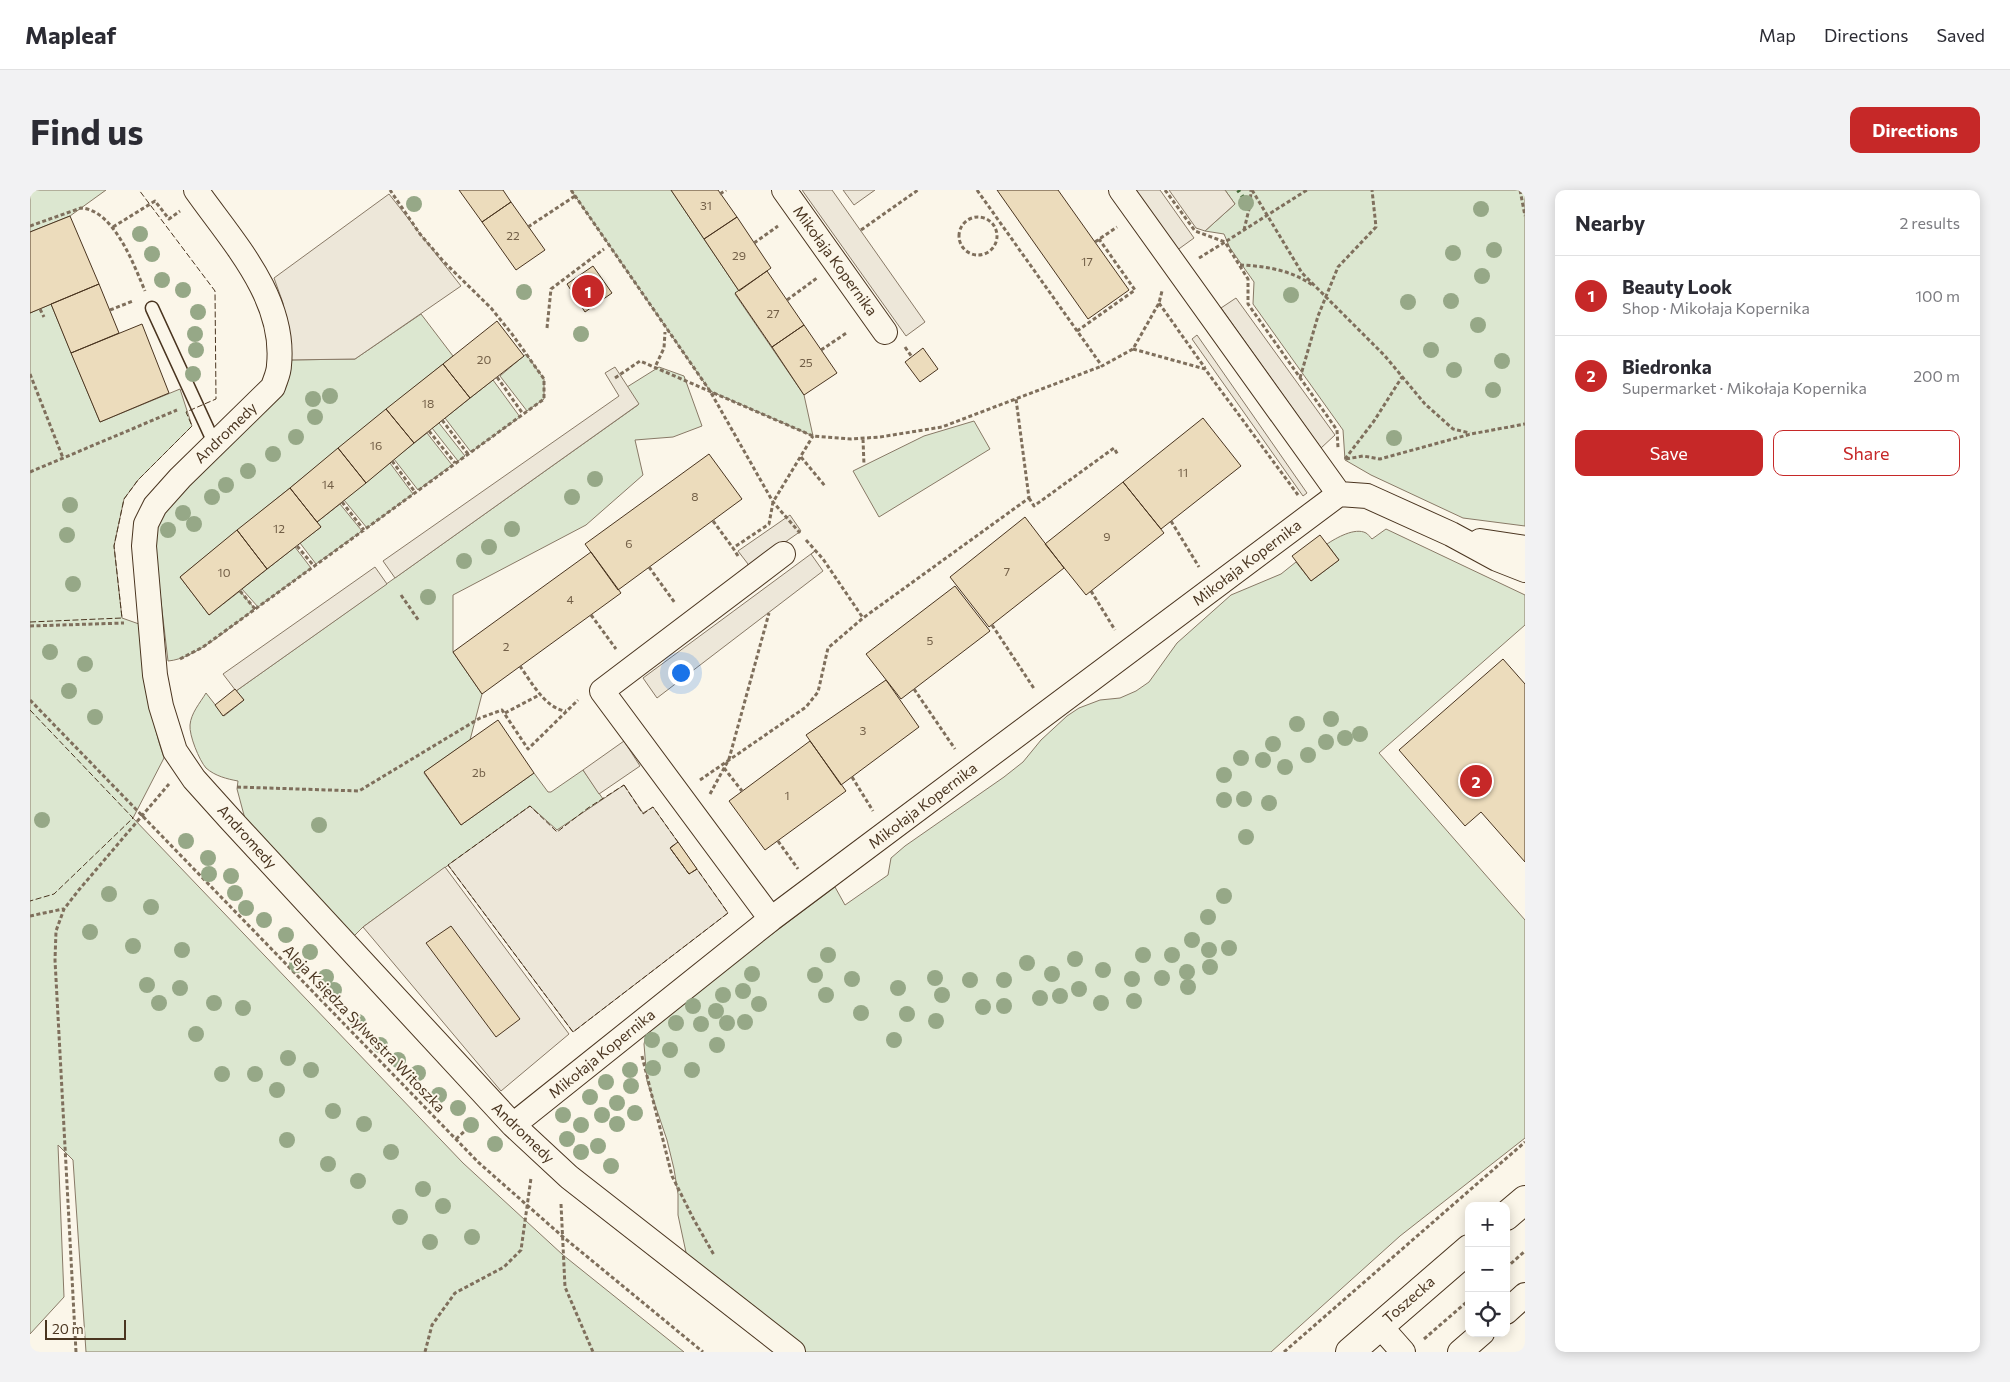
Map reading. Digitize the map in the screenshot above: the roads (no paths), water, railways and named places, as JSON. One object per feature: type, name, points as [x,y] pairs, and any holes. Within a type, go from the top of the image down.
[{"type":"main road","points":[[1510,1213],[1525,1200]]},
{"type":"main road","name":"Toszecka","points":[[1350,1352],[1465,1252]]},
{"type":"street","name":"Andromedy","points":[[196,190],[258,279],[273,312],[280,340],[279,366],[273,387],[180,478],[155,506],[146,524],[144,546],[155,675],[161,706],[175,751],[194,779],[230,819],[513,1125],[569,1177],[793,1352]]},
{"type":"street","name":"Mikołaja Kopernika","points":[[784,190],[885,332]]},
{"type":"street","points":[[1121,190],[1339,494],[1366,496],[1461,538],[1497,558],[1525,570]]},
{"type":"street","name":"Mikołaja Kopernika","points":[[513,1125],[771,919],[1339,494]]},
{"type":"street","points":[[1461,538],[1525,548]]},
{"type":"street","points":[[771,919],[602,691],[783,554]]},
{"type":"street","points":[[1510,1308],[1525,1295]]},
{"type":"street","points":[[1380,1326],[1410,1348]]},
{"type":"street","points":[[1460,1352],[1477,1337]]},
{"type":"lane","points":[[152,308],[210,434]]},
{"type":"place","name":"Beauty Look","points":[[588,291]]},
{"type":"place","name":"Biedronka","points":[[1476,781]]}]
